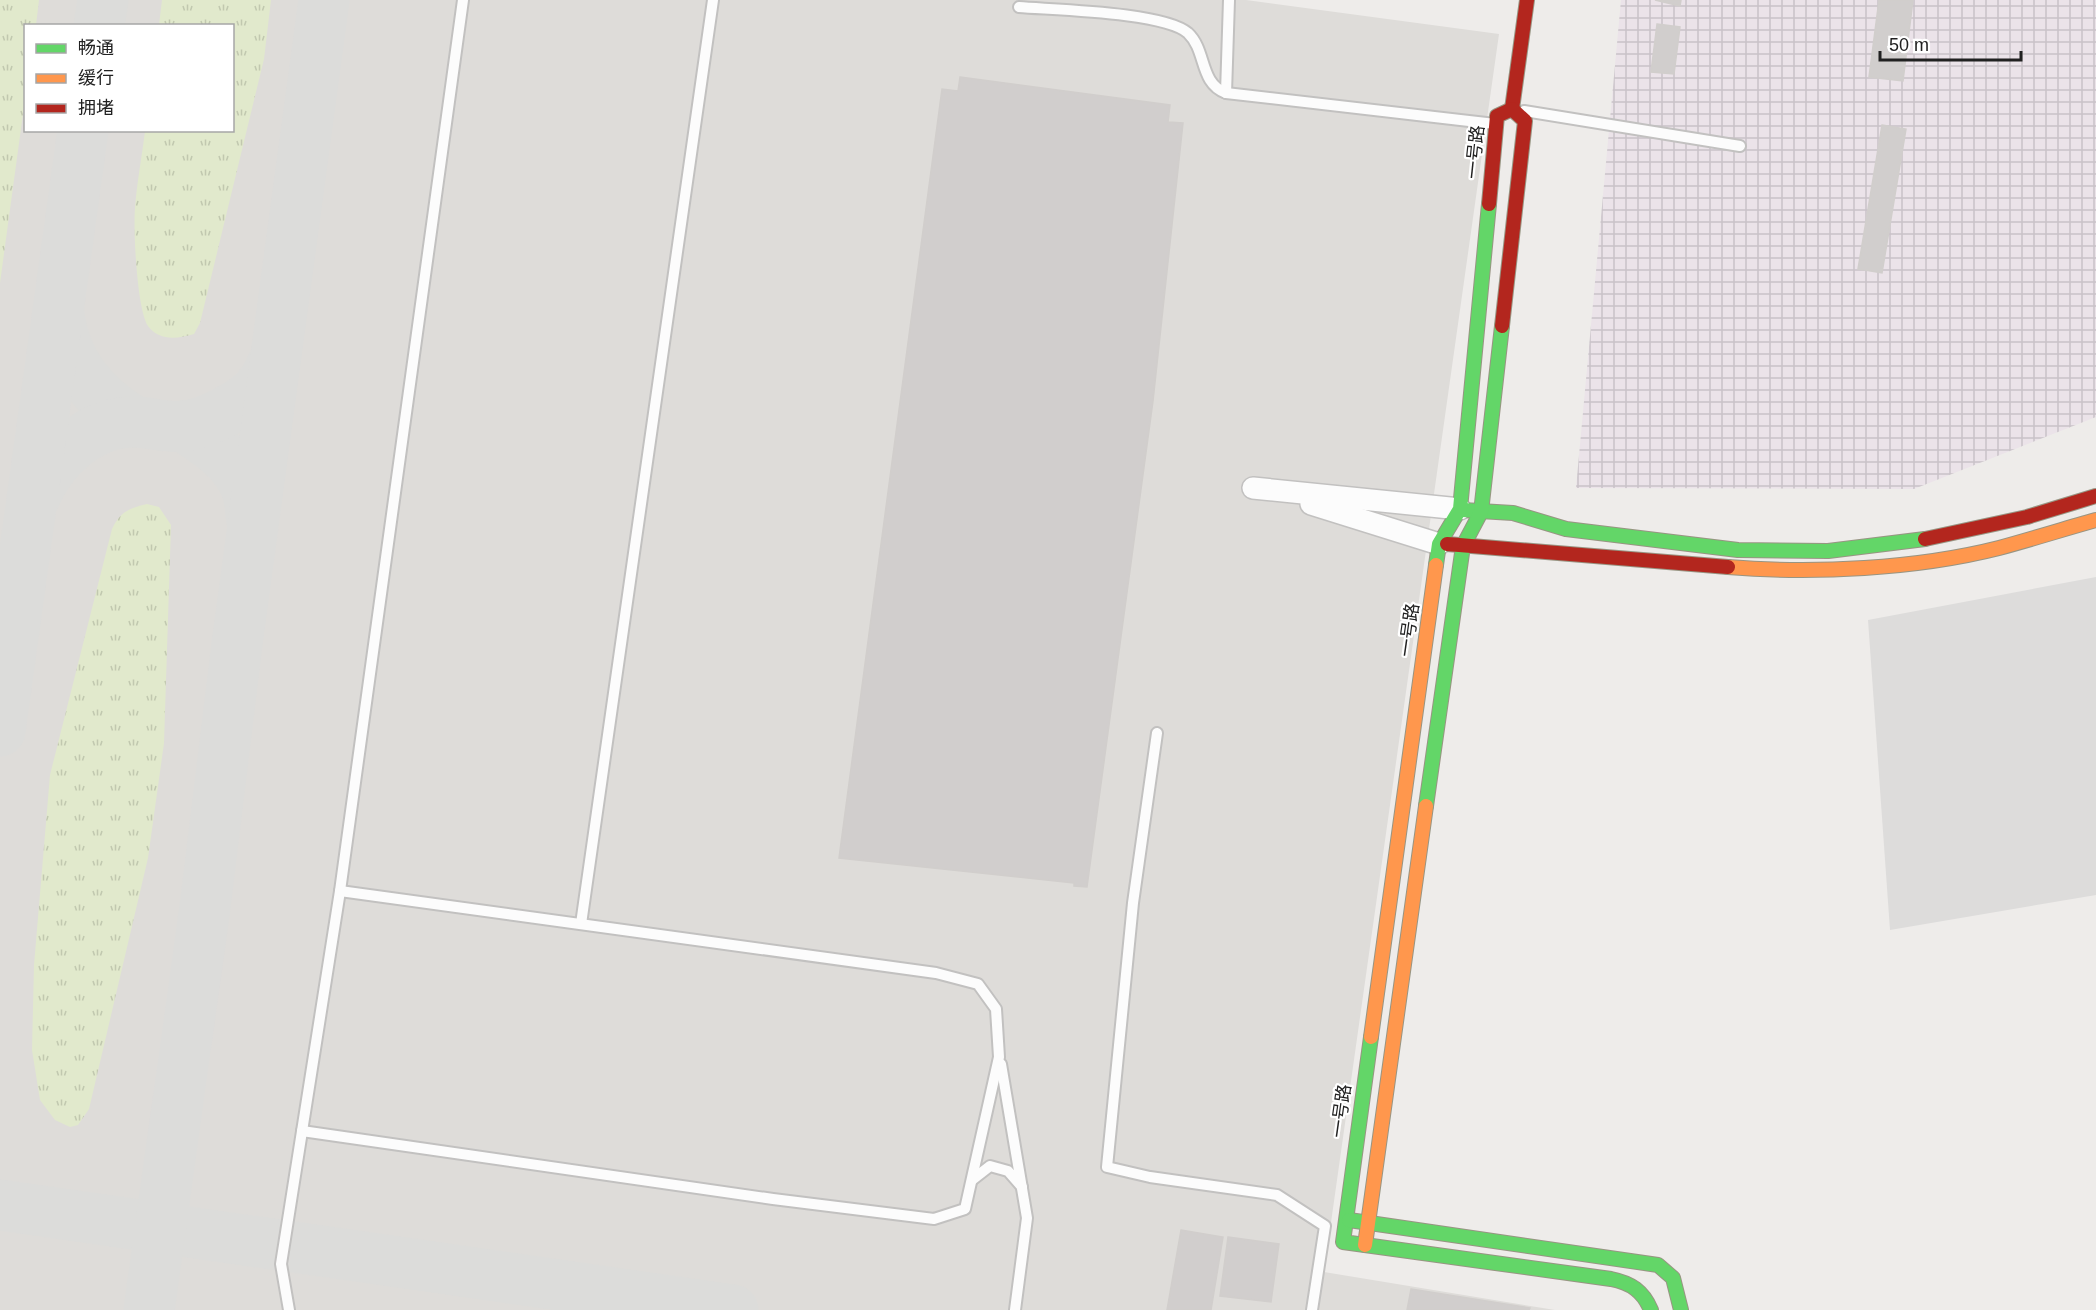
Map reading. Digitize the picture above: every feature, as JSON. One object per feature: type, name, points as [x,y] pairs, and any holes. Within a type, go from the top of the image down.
[{"type":"main road","points":[[1512,109],[1527,0]]},
{"type":"main road","name":"一号路","points":[[1512,109],[1497,116],[1496,124],[1471,511],[1439,544],[1343,1242],[1365,1245],[1463,546],[1471,511],[1525,121],[1512,109]]},
{"type":"main road","points":[[1471,511],[1513,513],[1566,530],[1662,542],[1738,550],[1828,551],[1913,542],[2027,517],[2096,496]]},
{"type":"main road","points":[[1439,544],[1775,571],[1918,563],[1998,548],[2096,520]]},
{"type":"main road","points":[[1345,1220],[1658,1265],[1669,1271],[1676,1281],[1681,1310]]},
{"type":"main road","points":[[1365,1245],[1620,1281],[1641,1291],[1651,1310]]},
{"type":"street","points":[[1439,544],[1253,488],[1471,511]]},
{"type":"lane","points":[[289,1310],[281,1264],[340,891],[463,0]]},
{"type":"lane","points":[[581,924],[713,0]]},
{"type":"lane","points":[[1226,93],[1229,0]]},
{"type":"lane","points":[[1019,7],[1171,22],[1192,38],[1212,85],[1226,93],[1496,124]]},
{"type":"lane","points":[[1512,109],[1740,146]]},
{"type":"lane","points":[[1157,733],[1133,903],[1107,1167],[1150,1177],[1277,1195],[1325,1226],[1312,1310]]},
{"type":"lane","points":[[340,891],[936,974],[978,984],[996,1009],[999,1057],[1027,1218],[1015,1310]]},
{"type":"lane","points":[[302,1131],[934,1219],[965,1209],[999,1057]]},
{"type":"lane","points":[[972,1180],[990,1166],[1008,1171],[1022,1187]]},
{"type":"shaded area","points":[[0,0],[1246,0],[1499,34],[1324,1272],[1555,1310],[0,1310]]},
{"type":"shaded area","points":[[1621,0],[2096,0],[2096,417],[1914,489],[1576,488]]},
{"type":"shaded area","points":[[2096,577],[2096,895],[1890,930],[1868,620]]},
{"type":"green space","points":[[0,0],[39,0],[36,24],[24,24],[24,106],[0,283]]},
{"type":"green space","points":[[162,0],[271,0],[264,59],[200,323],[194,334],[175,338],[152,331],[144,317],[141,304],[135,250],[135,218],[145,132],[234,132],[234,24],[159,24]]},
{"type":"green space","points":[[147,504],[159,507],[171,525],[164,743],[148,858],[89,1109],[78,1125],[70,1127],[55,1120],[40,1100],[32,1050],[34,965],[50,775],[112,529],[118,518],[126,512]]},
{"type":"building","points":[[1655,0],[1681,0],[1680,6]]},
{"type":"building","points":[[1879,0],[1913,0],[1903,81],[1869,77]]},
{"type":"building","points":[[1657,24],[1680,27],[1674,74],[1651,72]]},
{"type":"building","points":[[960,77],[1170,105],[1168,122],[1183,123],[1153,401],[1087,887],[1074,886],[1074,883],[839,858],[942,89],[958,91]]},
{"type":"building","points":[[1882,125],[1906,129],[1882,273],[1858,269]]},
{"type":"building","points":[[1181,1230],[1223,1237],[1211,1310],[1167,1310]]},
{"type":"building","points":[[1228,1237],[1279,1244],[1271,1302],[1220,1296]]},
{"type":"building","points":[[1411,1289],[1530,1308],[1529,1310],[1407,1310]]},
{"type":"taxiway","points":[[99,24],[103,0]]},
{"type":"taxiway","points":[[149,1310],[205,907],[237,644],[324,0]]},
{"type":"taxiway","points":[[0,731],[83,132]]},
{"type":"taxiway","points":[[59,314],[68,348],[84,377],[107,402],[135,422]]},
{"type":"taxiway","points":[[34,499],[51,469],[74,444],[88,435],[104,427],[120,423],[138,422],[177,426],[215,417],[256,391],[275,359]]},
{"type":"taxiway","points":[[183,426],[219,452],[235,468],[247,492],[252,520]]},
{"type":"taxiway","points":[[0,1205],[733,1310]]},
{"type":"traffic: fast","points":[[1436,565],[1439,544],[1460,509],[1489,204]]},
{"type":"traffic: fast","points":[[1426,806],[1463,546],[1481,512],[1502,326]]},
{"type":"traffic: fast","points":[[1463,510],[1513,513],[1566,529],[1738,550],[1828,551],[1925,539]]},
{"type":"traffic: fast","points":[[1371,1037],[1343,1242],[1611,1279],[1636,1289],[1651,1310]]},
{"type":"traffic: fast","points":[[1349,1220],[1658,1265],[1673,1278],[1681,1310]]},
{"type":"traffic: slow","points":[[1728,567],[1829,570],[1934,561],[1999,548],[2096,520]]},
{"type":"traffic: slow","points":[[1371,1037],[1436,565]]},
{"type":"traffic: slow","points":[[1365,1245],[1426,806]]},
{"type":"traffic: jam","points":[[1512,109],[1527,0]]},
{"type":"traffic: jam","points":[[1489,204],[1497,116],[1512,109],[1525,121],[1502,326]]},
{"type":"traffic: jam","points":[[1925,539],[2027,517],[2096,496]]},
{"type":"traffic: jam","points":[[1447,544],[1728,567]]}]
